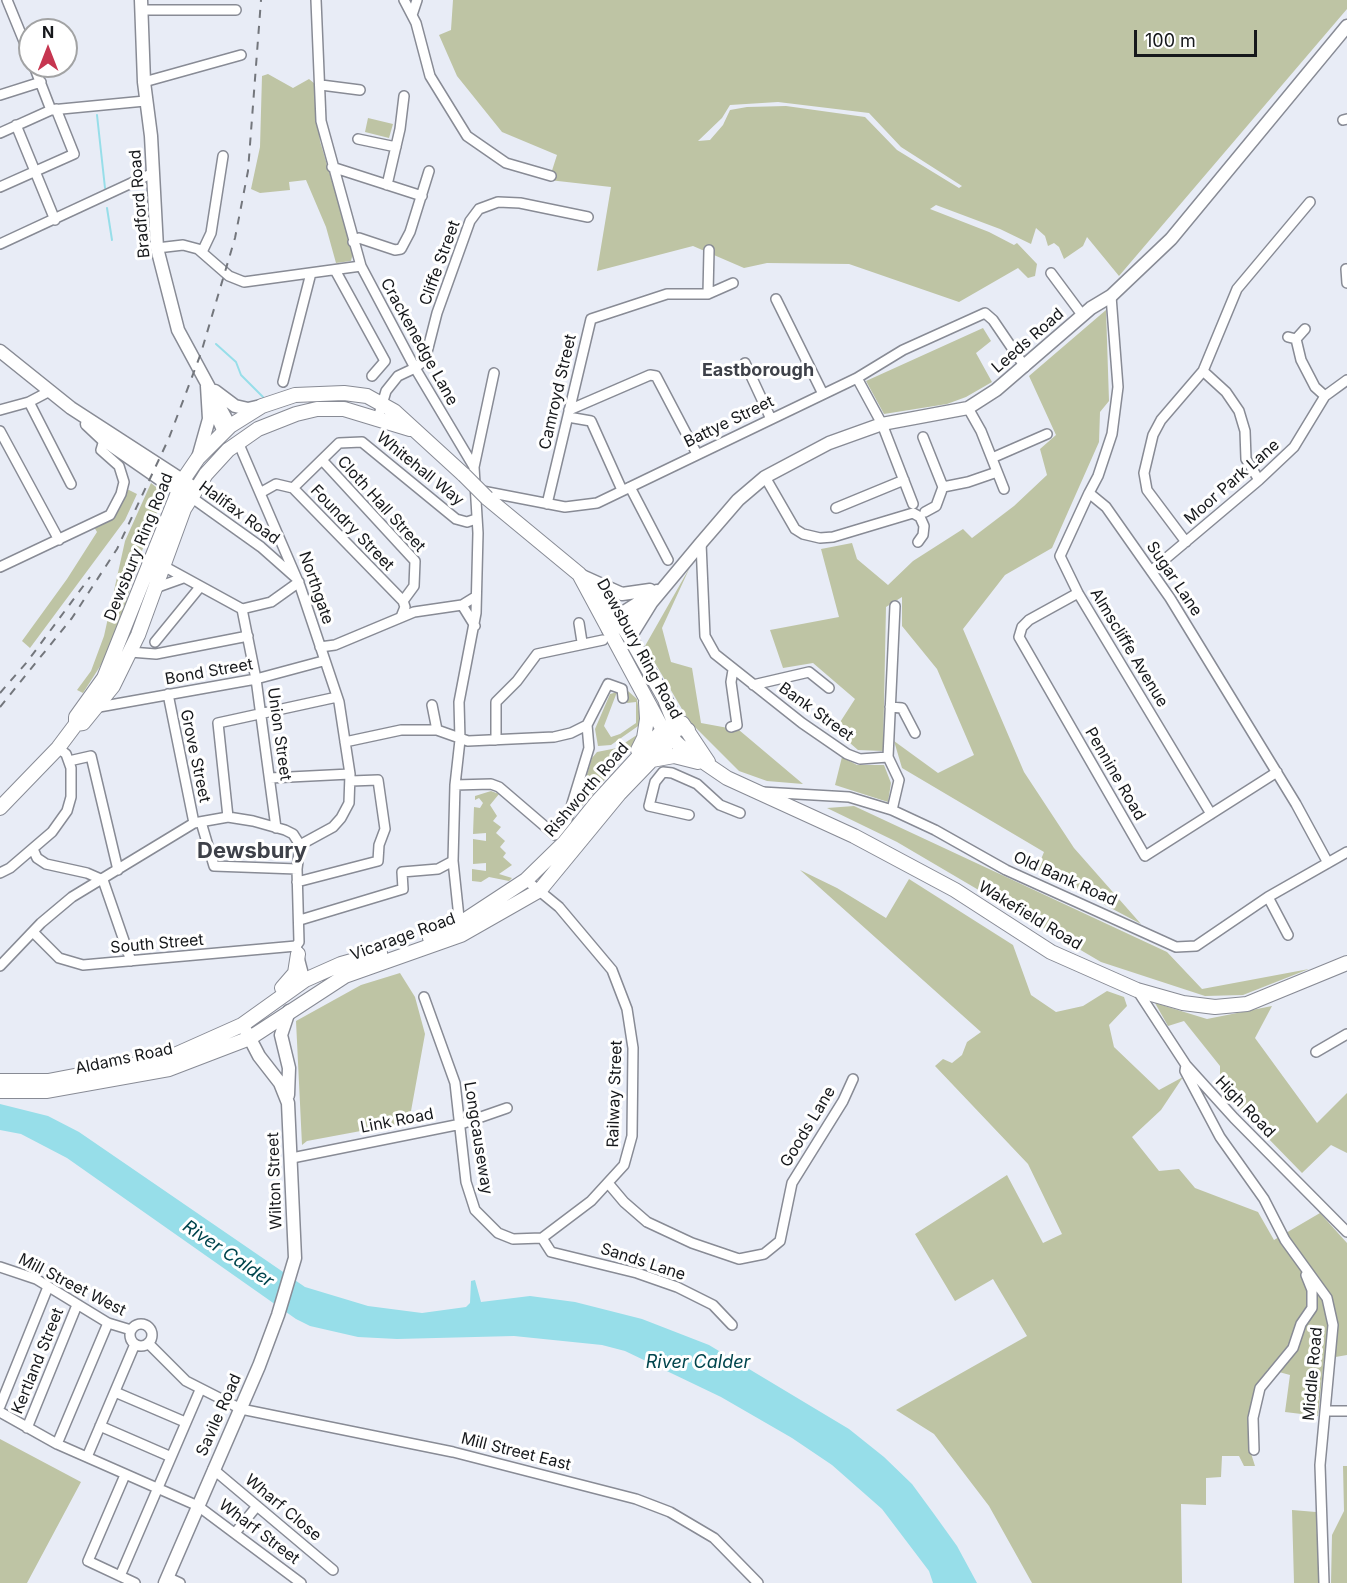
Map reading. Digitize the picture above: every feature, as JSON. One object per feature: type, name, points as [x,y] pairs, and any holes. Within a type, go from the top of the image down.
[{"type":"highway","name":"Dewsbury Ring Road","points":[[156,562],[155,588],[130,652],[113,686],[99,706],[83,723],[76,724],[76,717],[104,678],[156,562],[198,458],[262,406],[295,395],[318,392],[367,396],[382,403],[469,471],[488,498],[579,574],[612,627],[646,699],[678,732]]},
{"type":"highway","name":"Dewsbury Ring Road","points":[[231,433],[258,429],[296,414],[317,409],[344,409],[415,431]]},
{"type":"highway","name":"Dewsbury Ring Road","points":[[187,489],[206,474],[231,433]]},
{"type":"highway","name":"Dewsbury Ring Road","points":[[612,627],[630,636],[666,702],[678,732]]},
{"type":"highway","points":[[630,765],[644,738],[647,719],[646,699]]},
{"type":"highway","points":[[0,808],[58,748],[76,724]]},
{"type":"highway","name":"Rishworth Road","points":[[540,890],[619,794],[678,732]]},
{"type":"highway","name":"Rishworth Road","points":[[526,880],[565,842],[630,765],[678,732]]},
{"type":"highway","name":"Wakefield Road","points":[[678,732],[711,766]]},
{"type":"highway","name":"Wakefield Road","points":[[678,732],[711,766],[753,791],[854,836],[955,890],[1051,952],[1137,990],[1183,1003],[1215,1007],[1247,1004],[1347,963]]},
{"type":"highway","points":[[651,761],[674,756],[711,766]]},
{"type":"highway","name":"Vicarage Road","points":[[242,1025],[305,980],[341,964],[460,929],[526,880]]},
{"type":"highway","name":"Vicarage Road","points":[[250,1038],[345,976],[460,929],[540,890]]},
{"type":"highway","points":[[261,1011],[266,1000],[293,978],[297,950]]},
{"type":"highway","points":[[305,980],[345,976]]},
{"type":"highway","name":"Aldams Road","points":[[0,1081],[48,1080],[168,1058],[242,1025]]},
{"type":"highway","name":"Aldams Road","points":[[0,1091],[46,1091],[169,1070],[250,1038]]},
{"type":"main road","name":"Bradford Road","points":[[141,5],[144,82],[153,173],[157,248],[178,330],[231,433]]},
{"type":"main road","name":"Leeds Road","points":[[630,636],[651,603],[701,543],[738,500],[765,477],[829,443],[882,424],[968,408],[1025,367],[1083,316],[1111,296],[1171,239],[1347,26]]},
{"type":"main road","name":"Halifax Road","points":[[0,351],[48,392],[187,489]]},
{"type":"main road","points":[[208,388],[235,406],[248,409],[262,406]]},
{"type":"main road","points":[[198,458],[209,419],[208,388]]},
{"type":"main road","name":"Halifax Road","points":[[71,408],[103,443],[187,489]]},
{"type":"main road","points":[[579,574],[622,594],[639,593],[666,585]]},
{"type":"main road","name":"Leeds Road","points":[[612,627],[666,585]]},
{"type":"main road","name":"Leeds Road","points":[[612,627],[651,603]]},
{"type":"main road","name":"Wilton Street","points":[[289,1011],[281,1035],[289,1068],[288,1103],[295,1258]]},
{"type":"main road","name":"Wilton Street","points":[[242,1025],[280,1083],[288,1103]]},
{"type":"main road","name":"Savile Road","points":[[166,1580],[241,1409],[278,1315],[295,1258]]},
{"type":"street","points":[[7,0],[18,27]]},
{"type":"street","name":"Crackenedge Lane","points":[[316,0],[321,121],[353,242],[361,266],[469,471],[475,489],[478,562],[475,626],[465,658],[459,702],[460,740]]},
{"type":"street","points":[[404,0],[412,15],[430,76],[467,136],[506,163],[552,176]]},
{"type":"street","points":[[412,15],[417,0]]},
{"type":"street","points":[[141,5],[236,10]]},
{"type":"street","points":[[144,82],[241,55]]},
{"type":"street","points":[[348,89],[349,77]]},
{"type":"street","points":[[0,187],[74,154],[39,78]]},
{"type":"street","points":[[0,95],[41,82]]},
{"type":"street","points":[[321,85],[360,90]]},
{"type":"street","points":[[387,185],[404,96]]},
{"type":"street","points":[[0,133],[54,110],[146,101]]},
{"type":"street","points":[[16,125],[55,220]]},
{"type":"street","points":[[358,139],[396,147]]},
{"type":"street","points":[[202,252],[211,233],[223,156]]},
{"type":"street","points":[[332,167],[422,196]]},
{"type":"street","points":[[353,242],[359,238],[395,250],[401,249],[410,232],[429,171]]},
{"type":"street","points":[[0,244],[153,173]]},
{"type":"street","name":"Cliffe Street","points":[[378,418],[386,391],[398,376],[426,360],[437,313],[470,221],[479,209],[498,202],[520,203],[588,217]]},
{"type":"street","points":[[1186,542],[1147,490],[1144,473],[1153,435],[1161,420],[1203,371],[1237,289],[1310,202]]},
{"type":"street","points":[[157,248],[183,245],[202,252],[229,276],[244,282],[361,266]]},
{"type":"street","points":[[708,294],[710,250]]},
{"type":"street","points":[[335,270],[385,361],[372,376]]},
{"type":"street","points":[[1335,284],[1347,282],[1346,270]]},
{"type":"street","points":[[283,382],[311,273]]},
{"type":"street","points":[[1051,273],[1083,316]]},
{"type":"street","name":"Camroyd Street","points":[[547,504],[593,317],[667,294],[708,294],[729,287]]},
{"type":"street","points":[[1089,493],[1098,476],[1112,434],[1118,387],[1111,296]]},
{"type":"street","points":[[776,299],[823,394]]},
{"type":"street","name":"Battye Street","points":[[475,489],[547,504],[581,507],[626,489],[857,378],[903,351],[985,313],[993,320],[1025,367]]},
{"type":"street","points":[[1305,329],[1292,338],[1315,387],[1325,396]]},
{"type":"street","points":[[745,364],[771,419]]},
{"type":"street","points":[[1203,371],[1226,392],[1239,411],[1245,431],[1246,459],[1259,480]]},
{"type":"street","points":[[469,471],[494,373]]},
{"type":"street","points":[[568,413],[650,375],[656,376],[697,454]]},
{"type":"street","points":[[857,378],[882,424],[913,504]]},
{"type":"street","name":"Moor Park Lane","points":[[1151,571],[1259,480],[1294,447],[1325,396],[1347,380]]},
{"type":"street","points":[[2,407],[29,402],[48,392]]},
{"type":"street","points":[[29,402],[71,484]]},
{"type":"street","points":[[968,408],[981,431],[1004,489]]},
{"type":"street","points":[[568,413],[591,421],[626,489],[668,560]]},
{"type":"street","points":[[0,431],[58,540]]},
{"type":"street","name":"Bradford Road","points":[[231,433],[260,493]]},
{"type":"street","points":[[992,458],[1047,434]]},
{"type":"street","points":[[923,437],[943,487],[936,506],[926,512]]},
{"type":"street","name":"Whitehall Way","points":[[292,489],[339,443],[362,442],[456,519],[467,522],[476,519]]},
{"type":"street","points":[[0,567],[110,515],[121,494],[123,474],[119,466],[103,455],[103,443]]},
{"type":"street","name":"Cloth Hall Street","points":[[322,460],[415,561],[414,586],[403,601]]},
{"type":"street","points":[[943,487],[968,482],[997,472]]},
{"type":"street","points":[[765,477],[795,529],[803,534],[820,538],[833,537],[913,513],[920,517],[924,526],[923,535],[918,542]]},
{"type":"street","points":[[836,508],[904,480]]},
{"type":"street","name":"Foundry Street","points":[[260,493],[276,484],[292,489],[403,601]]},
{"type":"street","name":"Halifax Road","points":[[187,489],[261,547],[299,582]]},
{"type":"street","name":"Northgate","points":[[260,493],[299,582],[323,661],[337,697],[350,778]]},
{"type":"street","name":"Sugar Lane","points":[[1089,493],[1106,507],[1151,571],[1277,772],[1329,863]]},
{"type":"street","name":"Almscliffe Avenue","points":[[1089,493],[1060,556],[1078,593],[1211,814]]},
{"type":"street","name":"Bank Street","points":[[701,543],[705,636],[715,654],[733,670],[847,754],[860,759],[888,758]]},
{"type":"street","points":[[156,562],[242,609],[271,602],[299,582]]},
{"type":"street","points":[[155,588],[183,578]]},
{"type":"street","points":[[155,642],[200,587]]},
{"type":"street","name":"Pennine Road","points":[[1078,593],[1029,620],[1022,627],[1019,637],[1146,856],[1277,772]]},
{"type":"street","points":[[320,647],[335,645],[419,611],[462,605],[475,597]]},
{"type":"street","points":[[401,617],[405,607],[403,601]]},
{"type":"street","points":[[462,605],[475,626]]},
{"type":"street","points":[[892,810],[899,780],[888,758],[895,606]]},
{"type":"street","name":"Union Street","points":[[242,609],[256,678],[276,828]]},
{"type":"street","points":[[579,623],[582,642]]},
{"type":"street","points":[[496,740],[496,702],[517,681],[537,654],[582,642],[612,627]]},
{"type":"street","points":[[130,652],[156,654],[248,636]]},
{"type":"street","name":"Bond Street","points":[[99,706],[256,678],[323,661]]},
{"type":"street","points":[[731,727],[737,725],[731,682],[733,670]]},
{"type":"street","points":[[753,685],[809,672],[829,688]]},
{"type":"street","points":[[454,785],[491,784],[499,787],[555,835],[567,820],[589,748],[587,725],[608,684],[622,689],[623,698]]},
{"type":"street","name":"Grove Street","points":[[168,694],[197,823],[214,866],[297,869]]},
{"type":"street","points":[[228,818],[218,723],[337,697]]},
{"type":"street","points":[[432,705],[437,730]]},
{"type":"street","points":[[890,706],[902,708],[915,733]]},
{"type":"street","points":[[345,742],[401,730],[437,730],[460,740],[554,737],[571,733],[587,725]]},
{"type":"street","points":[[460,740],[454,785],[453,861],[460,929]]},
{"type":"street","points":[[14,865],[52,832],[67,811],[71,797],[72,778],[69,761],[58,748]]},
{"type":"street","points":[[69,761],[91,756],[118,870]]},
{"type":"street","points":[[689,815],[650,806],[655,782],[663,772],[672,773],[697,784],[720,805],[740,813]]},
{"type":"street","points":[[270,778],[378,780],[385,829],[379,844],[378,861],[297,882]]},
{"type":"street","points":[[300,845],[333,826],[341,818],[349,803],[350,778]]},
{"type":"street","name":"Old Bank Road","points":[[753,791],[849,796],[892,810],[935,830],[1006,870],[1176,947],[1196,946],[1268,897],[1347,852]]},
{"type":"street","points":[[0,966],[72,897],[197,823],[228,818],[293,834],[300,845],[297,869],[300,920],[297,950],[305,980]]},
{"type":"street","points":[[33,849],[37,858],[46,864]]},
{"type":"street","points":[[0,873],[28,859],[87,873],[103,880],[131,961]]},
{"type":"street","points":[[300,920],[403,889],[402,872],[438,869],[453,861]]},
{"type":"street","name":"Railway Street","points":[[526,880],[559,907],[612,970],[631,1026],[633,1048],[631,1148],[624,1165],[583,1207],[543,1238]]},
{"type":"street","points":[[1268,897],[1288,935]]},
{"type":"street","name":"South Street","points":[[33,932],[51,951],[70,963],[83,965],[297,950]]},
{"type":"street","name":"High Road","points":[[1137,990],[1186,1065],[1234,1118],[1347,1232]]},
{"type":"street","name":"Longcauseway","points":[[424,998],[455,1083],[466,1182],[475,1210],[498,1233],[513,1239],[543,1238]]},
{"type":"street","points":[[1316,1052],[1347,1034]]},
{"type":"street","name":"Middle Road","points":[[1186,1065],[1185,1071],[1220,1137],[1264,1199],[1285,1240],[1327,1298],[1333,1325],[1320,1465],[1324,1583]]},
{"type":"street","name":"Goods Lane","points":[[608,1183],[624,1202],[647,1222],[692,1243],[739,1259],[764,1254],[780,1241],[787,1220],[792,1183],[843,1101],[853,1079]]},
{"type":"street","name":"Link Road","points":[[292,1158],[461,1124],[507,1108]]},
{"type":"street","name":"Sands Lane","points":[[543,1238],[551,1252],[637,1273],[677,1287],[713,1305],[732,1325]]},
{"type":"street","points":[[1254,1450],[1253,1418],[1260,1388],[1293,1348],[1301,1324],[1312,1308],[1312,1290],[1304,1271],[1287,1248],[1285,1240]]},
{"type":"street","name":"Mill Street West","points":[[0,1267],[36,1279],[108,1323],[131,1330]]},
{"type":"street","points":[[0,1406],[48,1287]]},
{"type":"street","name":"Kertland Street","points":[[27,1428],[77,1305]]},
{"type":"street","points":[[57,1444],[108,1323]]},
{"type":"street","name":"Mill Street West","points":[[135,1344],[130,1336],[131,1330],[140,1324],[147,1326],[152,1334],[148,1343],[186,1381],[241,1409]]},
{"type":"street","points":[[87,1457],[135,1344],[141,1346],[148,1343]]},
{"type":"street","points":[[120,1576],[158,1488],[169,1456],[200,1390]]},
{"type":"street","points":[[115,1392],[185,1422]]},
{"type":"street","name":"Mill Street East","points":[[241,1409],[453,1452],[636,1499],[670,1512],[714,1538],[758,1583]]},
{"type":"street","points":[[1325,1411],[1347,1411]]},
{"type":"street","name":"Wharf Street","points":[[0,1412],[57,1444],[198,1506],[301,1583]]},
{"type":"street","points":[[100,1426],[169,1456]]},
{"type":"street","name":"Wharf Close","points":[[213,1469],[333,1570]]},
{"type":"street","points":[[125,1475],[88,1561],[135,1583]]},
{"type":"street","points":[[235,1533],[256,1506]]},
{"type":"street","points":[[166,1580],[180,1583]]},
{"type":"green space","points":[[453,0],[1347,0],[1347,9],[1119,276],[1087,237],[1083,246],[1064,259],[1059,247],[1054,243],[1048,246],[1045,236],[1036,228],[1031,244],[1000,229],[936,205],[930,209],[989,232],[1014,245],[1017,243],[1037,264],[1035,276],[1028,278],[1018,268],[959,302],[849,264],[767,263],[744,268],[693,246],[597,271],[611,187],[549,180],[557,155],[502,132],[457,76],[439,35],[451,30]],"holes":[[[778,102],[869,113],[901,147],[962,186],[959,188],[897,150],[865,117],[786,106],[747,107],[730,110],[723,125],[710,140],[698,141],[722,118],[730,105]]]},
{"type":"green space","points":[[268,74],[293,88],[309,79],[315,84],[320,141],[353,253],[351,261],[336,263],[326,227],[306,180],[289,182],[290,190],[260,193],[251,189],[260,147],[262,76]]},
{"type":"green space","points":[[368,118],[393,124],[389,138],[365,132]]},
{"type":"green space","points":[[1106,310],[1109,401],[1100,412],[1099,442],[1052,548],[1005,575],[963,629],[1024,772],[1074,848],[1141,924],[1037,869],[1044,852],[902,768],[894,741],[938,773],[974,755],[937,669],[902,626],[902,597],[886,607],[883,751],[858,750],[835,730],[855,699],[813,663],[783,668],[770,630],[839,617],[821,549],[852,543],[857,559],[888,585],[913,561],[963,529],[972,538],[1014,506],[1047,475],[1040,449],[1056,435],[1029,376]]},
{"type":"green space","points":[[983,328],[991,341],[976,353],[992,382],[966,397],[947,404],[884,414],[866,381]]},
{"type":"green space","points":[[151,483],[161,491],[162,503],[149,529],[119,624],[106,657],[83,693],[77,690],[91,671],[104,636],[125,541]]},
{"type":"green space","points":[[127,489],[137,494],[125,520],[30,648],[22,641],[67,579],[97,532],[94,527],[113,517]]},
{"type":"green space","points":[[690,567],[662,628],[671,662],[692,668],[701,723],[739,730],[803,784],[767,781],[739,771],[689,721],[645,646]]},
{"type":"green space","points":[[628,691],[637,699],[641,724],[611,745],[598,746],[595,729],[610,694],[617,692],[604,726],[611,737],[636,723],[636,702],[627,703]]},
{"type":"green space","points":[[643,731],[634,746],[575,814],[592,758],[597,752],[617,748]]},
{"type":"green space","points":[[842,757],[857,765],[884,765],[891,783],[888,802],[835,785]]},
{"type":"green space","points":[[491,791],[499,794],[490,805],[497,816],[493,821],[501,827],[496,833],[505,841],[500,847],[506,853],[503,857],[512,865],[499,874],[512,878],[509,881],[489,877],[481,882],[472,881],[472,869],[486,871],[486,863],[473,864],[473,839],[486,841],[486,833],[473,834],[474,807],[480,808],[483,803],[479,798],[475,800],[475,796]]},
{"type":"green space","points":[[854,806],[1167,952],[1202,989],[1309,969],[1243,995],[1205,996],[1101,962],[897,842],[827,808]]},
{"type":"green space","points":[[800,870],[837,888],[886,918],[909,879],[1013,945],[1031,995],[1056,1012],[1083,1006],[1107,991],[1124,997],[1127,1006],[1109,1025],[1114,1047],[1159,1090],[1183,1077],[1161,1110],[1132,1137],[1159,1171],[1179,1169],[1195,1188],[1258,1212],[1274,1240],[1320,1213],[1347,1243],[1347,1355],[1324,1359],[1318,1416],[1285,1412],[1290,1375],[1268,1369],[1257,1387],[1250,1420],[1249,1447],[1255,1466],[1244,1466],[1239,1456],[1222,1456],[1221,1477],[1206,1478],[1206,1505],[1181,1504],[1182,1583],[1032,1583],[989,1506],[934,1434],[896,1410],[1027,1336],[993,1279],[955,1301],[915,1234],[1007,1175],[1043,1243],[1062,1234],[1028,1164],[935,1066],[943,1059],[952,1063],[962,1055],[967,1042],[981,1032]]},
{"type":"green space","points":[[400,973],[415,997],[425,1034],[409,1122],[307,1141],[302,1145],[296,1021],[361,985]]},
{"type":"green space","points":[[1155,1003],[1207,1019],[1272,1006],[1255,1038],[1317,1123],[1347,1093],[1347,1153],[1331,1145],[1302,1173],[1220,1089],[1220,1066],[1184,1021],[1168,1026]]},
{"type":"green space","points":[[0,1439],[81,1482],[27,1583],[0,1583]]},
{"type":"green space","points":[[1343,1466],[1347,1466],[1347,1583],[1331,1583],[1332,1535],[1344,1511]]},
{"type":"green space","points":[[1292,1510],[1316,1512],[1319,1583],[1294,1583]]},
{"type":"water","name":"River Calder","points":[[0,1104],[48,1116],[79,1132],[305,1287],[368,1306],[422,1313],[466,1307],[470,1303],[471,1281],[475,1280],[481,1302],[530,1296],[575,1302],[642,1319],[709,1345],[849,1429],[884,1457],[912,1484],[957,1546],[977,1583],[933,1583],[929,1571],[882,1509],[832,1465],[792,1438],[721,1397],[625,1351],[602,1345],[514,1336],[397,1339],[358,1337],[310,1326],[296,1319],[67,1158],[21,1134],[0,1130]]},
{"type":"waterway","points":[[97,115],[105,188]]},
{"type":"waterway","points":[[107,208],[112,240]]},
{"type":"waterway","points":[[216,344],[236,362],[241,375],[263,397]]},
{"type":"railway","points":[[0,707],[72,618],[117,549],[169,438],[201,353],[235,238],[248,171],[261,0]]},
{"type":"railway","points":[[0,693],[27,662],[90,577]]},
{"type":"district","name":"Eastborough","points":[[758,371]]},
{"type":"district","name":"Dewsbury","points":[[252,851]]}]
